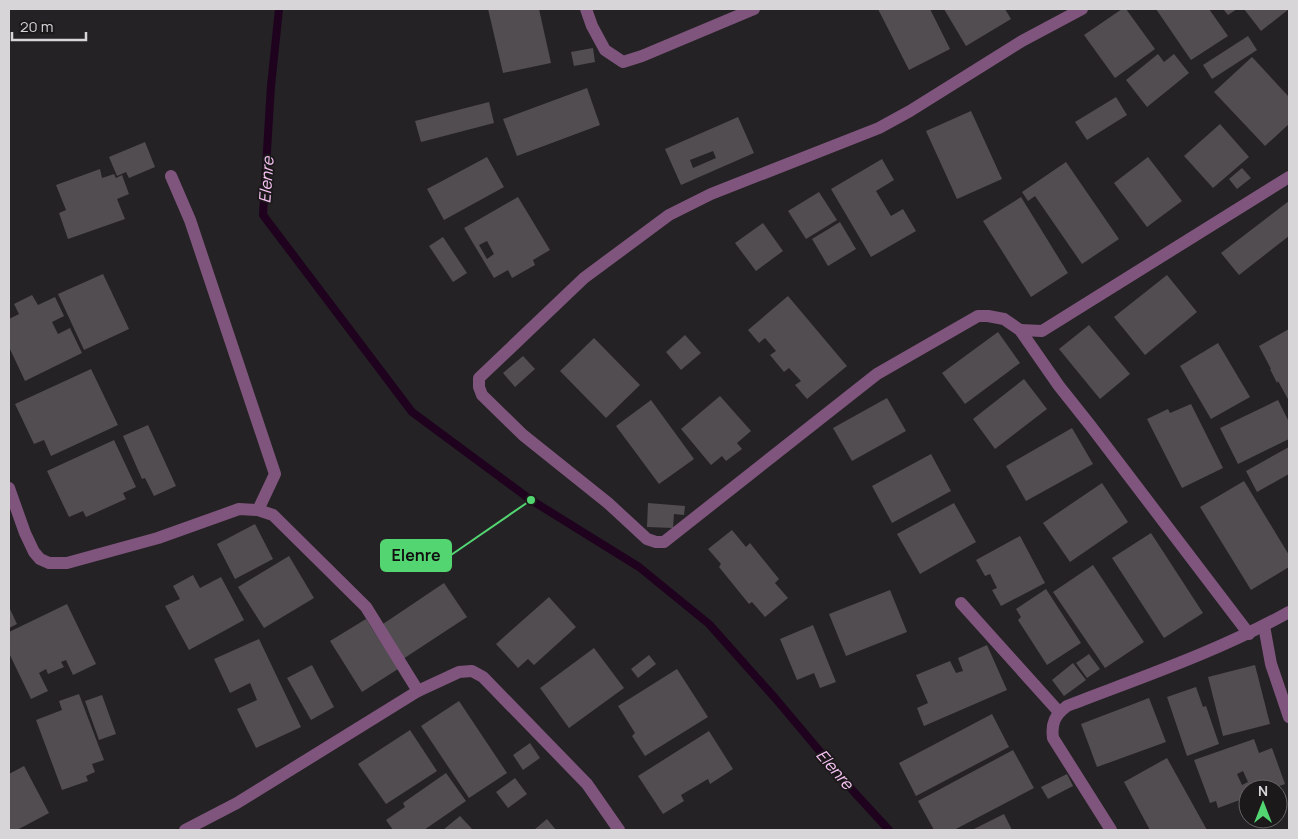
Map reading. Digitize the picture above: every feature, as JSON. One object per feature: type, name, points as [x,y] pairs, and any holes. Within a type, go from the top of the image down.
[{"type":"street","points":[[586,9],[592,26],[605,50],[623,62],[642,56],[754,9]]},
{"type":"street","points":[[1082,9],[1022,41],[910,111],[879,128],[711,194],[669,215],[584,278],[479,378],[479,387],[482,395],[523,435],[608,503],[647,539],[664,542],[877,374],[978,316],[1004,319],[1020,330],[1059,386],[1249,634]]},
{"type":"street","points":[[171,176],[190,220],[276,474],[258,510]]},
{"type":"street","points":[[1020,330],[1042,331],[1289,177]]},
{"type":"street","points":[[9,488],[24,533],[34,552],[40,559],[49,562],[67,563],[158,538],[238,509],[258,510],[273,515],[366,607],[418,691]]},
{"type":"street","points":[[961,603],[1059,712]]},
{"type":"street","points":[[1111,830],[1053,738],[1052,727],[1059,712],[1067,706],[1249,634],[1289,612]]},
{"type":"street","points":[[1264,626],[1271,664],[1289,717]]},
{"type":"street","points":[[185,830],[237,803],[418,691],[459,672],[472,671],[483,677],[587,784],[619,830]]},
{"type":"building","points":[[488,9],[539,9],[551,63],[503,73]]},
{"type":"building","points":[[878,9],[930,9],[950,49],[909,70]]},
{"type":"building","points":[[944,9],[1005,9],[1011,19],[966,46]]},
{"type":"building","points":[[1122,9],[1126,9],[1155,49],[1115,78],[1084,35]]},
{"type":"building","points":[[1156,9],[1209,9],[1228,36],[1191,60]]},
{"type":"building","points":[[1223,9],[1237,9],[1228,15]]},
{"type":"building","points":[[1244,9],[1289,9],[1261,31]]},
{"type":"building","points":[[1248,36],[1257,50],[1212,79],[1203,65]]},
{"type":"building","points":[[593,48],[595,62],[574,66],[571,52]]},
{"type":"building","points":[[1158,54],[1164,62],[1174,54],[1189,73],[1147,107],[1126,80]]},
{"type":"building","points":[[1252,57],[1289,97],[1289,124],[1265,146],[1214,92]]},
{"type":"building","points":[[587,88],[600,125],[517,156],[503,119]]},
{"type":"building","points":[[1116,97],[1127,115],[1087,140],[1075,122]]},
{"type":"building","points":[[489,102],[494,123],[421,142],[415,121]]},
{"type":"building","points":[[971,111],[1002,179],[957,199],[926,131]]},
{"type":"building","points":[[738,117],[754,153],[681,185],[665,149]],"holes":[[[713,151],[716,158],[693,168],[690,160]]]},
{"type":"building","points":[[1220,124],[1249,157],[1213,188],[1184,156]]},
{"type":"building","points":[[145,142],[155,167],[129,178],[126,172],[117,176],[109,157]]},
{"type":"building","points":[[487,157],[504,187],[444,220],[427,189]]},
{"type":"building","points":[[1148,157],[1182,201],[1147,227],[1114,183]]},
{"type":"building","points":[[882,159],[894,180],[876,191],[891,216],[903,209],[916,231],[871,257],[831,189]]},
{"type":"building","points":[[1066,162],[1119,239],[1082,264],[1035,196],[1028,201],[1022,192]]},
{"type":"building","points":[[1242,168],[1251,178],[1237,189],[1229,179]]},
{"type":"building","points":[[100,169],[102,178],[114,174],[116,178],[122,175],[129,194],[117,199],[125,219],[68,239],[59,213],[66,210],[56,185]]},
{"type":"building","points":[[819,192],[837,220],[806,239],[788,211]]},
{"type":"building","points":[[518,197],[550,250],[533,260],[535,265],[512,278],[508,270],[494,278],[464,228]],"holes":[[[487,241],[494,254],[487,259],[479,245]]]},
{"type":"building","points":[[1021,197],[1068,273],[1031,297],[983,221]]},
{"type":"building","points":[[1289,201],[1289,236],[1239,275],[1221,253]]},
{"type":"building","points":[[840,222],[856,249],[828,266],[812,239]]},
{"type":"building","points":[[763,223],[783,251],[756,271],[735,243]]},
{"type":"building","points":[[443,237],[467,273],[453,282],[429,246]]},
{"type":"building","points":[[103,274],[129,329],[84,350],[58,294]]},
{"type":"building","points":[[1167,275],[1197,312],[1145,355],[1114,317]]},
{"type":"building","points":[[32,295],[38,305],[55,297],[64,316],[52,322],[58,334],[70,328],[82,353],[25,381],[9,347],[9,319],[19,314],[14,304]]},
{"type":"building","points":[[788,296],[847,366],[807,399],[795,385],[801,381],[789,368],[784,372],[770,355],[776,351],[765,338],[759,343],[748,330]]},
{"type":"building","points":[[1089,325],[1130,374],[1100,399],[1059,349]]},
{"type":"building","points":[[1289,329],[1289,401],[1278,381],[1277,383],[1259,346]]},
{"type":"building","points":[[998,332],[1020,363],[965,404],[942,373]]},
{"type":"building","points":[[685,335],[701,353],[681,370],[666,352]]},
{"type":"building","points":[[594,338],[640,385],[606,418],[560,371]]},
{"type":"building","points":[[1218,343],[1250,397],[1211,419],[1180,366]]},
{"type":"building","points":[[523,356],[535,369],[515,387],[503,373]]},
{"type":"building","points":[[91,369],[118,425],[51,456],[44,440],[34,444],[15,404]]},
{"type":"building","points":[[1024,379],[1047,409],[995,449],[973,419]]},
{"type":"building","points":[[720,396],[751,431],[737,443],[742,449],[726,461],[722,456],[711,465],[681,429]]},
{"type":"building","points":[[887,398],[906,431],[852,461],[833,428]]},
{"type":"building","points":[[651,400],[694,459],[659,484],[616,426]]},
{"type":"building","points":[[1278,400],[1289,422],[1289,439],[1238,464],[1220,428]]},
{"type":"building","points":[[1191,404],[1223,468],[1182,488],[1147,419],[1168,409],[1170,413]]},
{"type":"building","points":[[148,425],[176,486],[154,496],[145,478],[142,479],[123,436]]},
{"type":"building","points":[[1072,428],[1093,464],[1026,501],[1006,466]]},
{"type":"building","points":[[114,440],[136,487],[123,493],[126,499],[86,517],[83,511],[69,517],[47,471]]},
{"type":"building","points":[[1289,447],[1289,474],[1257,492],[1246,471]]},
{"type":"building","points":[[931,454],[951,491],[892,523],[872,486]]},
{"type":"building","points":[[1244,481],[1289,555],[1289,567],[1251,590],[1200,507]]},
{"type":"building","points":[[1102,483],[1128,522],[1070,562],[1043,523]]},
{"type":"building","points":[[648,503],[685,506],[684,515],[674,514],[673,528],[647,527]]},
{"type":"building","points":[[954,503],[976,542],[920,574],[897,534]]},
{"type":"building","points":[[255,524],[273,559],[235,579],[217,544]]},
{"type":"building","points":[[732,530],[746,547],[750,543],[779,579],[775,583],[788,598],[765,617],[752,602],[749,604],[719,567],[721,564],[708,549]]},
{"type":"building","points":[[1151,533],[1203,613],[1164,638],[1112,558]]},
{"type":"building","points":[[1020,536],[1045,583],[1001,606],[992,590],[997,588],[990,574],[985,576],[976,560]]},
{"type":"building","points":[[289,556],[314,598],[264,628],[238,587]]},
{"type":"building","points":[[1093,565],[1144,642],[1105,668],[1053,592]]},
{"type":"building","points":[[193,575],[200,588],[221,577],[244,620],[189,650],[165,606],[180,599],[173,586]]},
{"type":"building","points":[[444,583],[467,617],[403,659],[380,626]]},
{"type":"building","points":[[1046,589],[1081,643],[1047,665],[1018,620],[1021,617],[1016,609]]},
{"type":"building","points":[[890,590],[907,632],[846,656],[829,614]]},
{"type":"building","points":[[549,597],[576,627],[534,665],[528,659],[518,668],[496,644]]},
{"type":"building","points":[[67,604],[96,664],[73,675],[66,660],[61,662],[64,667],[48,674],[46,669],[39,673],[48,691],[31,699],[9,653],[9,632]]},
{"type":"building","points":[[9,607],[17,624],[9,628]]},
{"type":"building","points":[[366,619],[398,669],[362,692],[330,641]]},
{"type":"building","points":[[813,625],[836,682],[820,688],[814,673],[797,680],[780,639]]},
{"type":"building","points":[[259,639],[301,727],[256,748],[237,709],[257,700],[250,683],[230,693],[214,659]]},
{"type":"building","points":[[987,645],[1007,690],[924,726],[917,708],[928,703],[916,675],[950,661],[956,673],[963,671],[958,658]]},
{"type":"building","points":[[594,648],[624,688],[569,728],[540,688]]},
{"type":"building","points":[[1089,654],[1100,669],[1087,678],[1076,663]]},
{"type":"building","points":[[649,655],[656,664],[638,678],[631,669]]},
{"type":"building","points":[[1073,663],[1086,680],[1064,696],[1052,680]]},
{"type":"building","points":[[312,665],[334,707],[311,720],[287,678]]},
{"type":"building","points":[[1255,665],[1270,724],[1223,736],[1208,677]]},
{"type":"building","points":[[677,669],[708,717],[645,756],[632,736],[635,733],[618,706]]},
{"type":"building","points":[[1196,687],[1203,707],[1206,706],[1219,744],[1187,756],[1167,697]]},
{"type":"building","points":[[79,694],[104,760],[92,764],[95,772],[86,776],[88,781],[62,790],[36,720],[62,710],[59,701]]},
{"type":"building","points":[[102,695],[116,734],[99,740],[85,701]]},
{"type":"building","points":[[1149,698],[1166,742],[1097,767],[1081,724]]},
{"type":"building","points":[[459,701],[507,773],[469,798],[421,726]]},
{"type":"building","points":[[992,714],[1009,747],[916,796],[899,763]]},
{"type":"building","points":[[410,730],[437,771],[386,804],[358,764]]},
{"type":"building","points":[[709,731],[733,769],[710,784],[708,779],[681,795],[684,801],[663,814],[638,776]]},
{"type":"building","points":[[1254,739],[1259,753],[1272,748],[1283,779],[1247,779],[1243,771],[1237,774],[1239,779],[1238,801],[1218,808],[1216,801],[1210,803],[1194,760]]},
{"type":"building","points":[[530,743],[540,758],[523,770],[513,755]]},
{"type":"building","points":[[1013,750],[1034,788],[954,830],[934,830],[918,801]]},
{"type":"building","points":[[1167,758],[1207,830],[1150,830],[1124,782]]},
{"type":"building","points":[[24,766],[49,813],[17,830],[9,830],[9,774]]},
{"type":"building","points":[[446,773],[466,801],[424,830],[393,830],[386,820],[405,807],[403,803]]},
{"type":"building","points":[[1067,774],[1073,786],[1048,799],[1041,787]]},
{"type":"building","points":[[515,778],[527,794],[508,808],[496,792]]},
{"type":"building","points":[[1004,814],[1012,830],[972,830]]},
{"type":"building","points":[[460,816],[473,830],[443,830]]},
{"type":"building","points":[[547,819],[556,830],[534,830]]},
{"type":"waterway","name":"Elenre","points":[[279,9],[271,86],[263,215],[412,412],[531,500],[639,567],[709,624],[889,830]]},
{"type":"place","name":"Elenre","points":[[531,500]]}]
